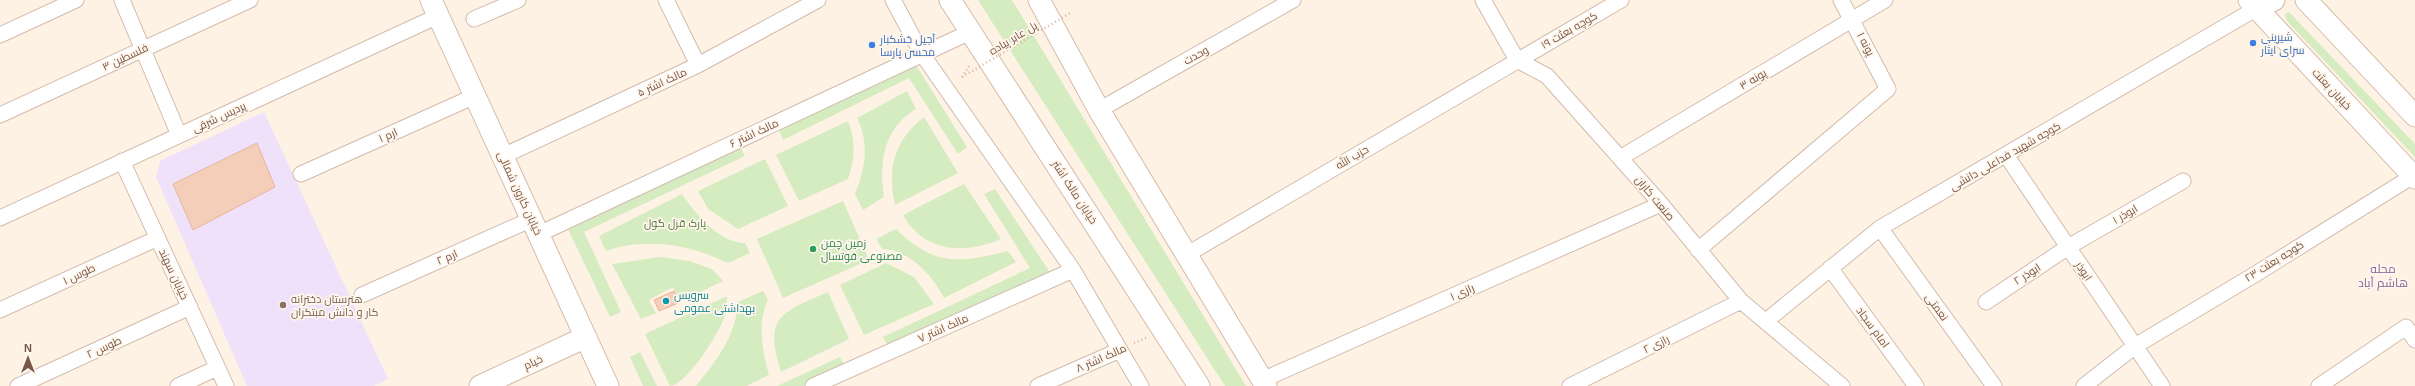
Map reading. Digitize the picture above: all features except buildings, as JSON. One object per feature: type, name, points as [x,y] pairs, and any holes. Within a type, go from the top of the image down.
[{"type":"main road","name":"خیابان مالک اشتر","points":[[950,0],[1199,386]]},
{"type":"main road","points":[[1040,0],[1099,110],[1264,383]]},
{"type":"main road","points":[[2306,0],[2415,116]]},
{"type":"main road","name":"خیابان بعثت","points":[[2260,3],[2414,177]]},
{"type":"main road","name":"خیابان کارون شمالی","points":[[435,8],[608,386]]},
{"type":"main road","name":"خیام","points":[[480,386],[586,337]]},
{"type":"street","points":[[0,35],[76,0]]},
{"type":"street","points":[[122,0],[179,135]]},
{"type":"street","name":"فلسطین ۳","points":[[0,115],[250,0]]},
{"type":"street","points":[[474,19],[518,0]]},
{"type":"street","points":[[666,0],[698,65]]},
{"type":"street","name":"مالک اشتر ۵","points":[[503,156],[698,65],[818,0]]},
{"type":"street","points":[[893,0],[922,54],[1073,270],[1141,386]]},
{"type":"street","name":"وحدت","points":[[1099,110],[1294,0]]},
{"type":"street","points":[[1483,0],[1517,60]]},
{"type":"street","name":"کوچه بعثت ۱۹","points":[[1517,60],[1621,0]]},
{"type":"street","name":"پونه ۱","points":[[1698,250],[1888,89],[1853,20],[1841,0]]},
{"type":"street","name":"پونه ۳","points":[[1620,158],[1885,0]]},
{"type":"street","name":"کوچه شهید فداعلی دانشی","points":[[1766,321],[1880,228],[2006,155],[2260,3]]},
{"type":"street","name":"پردیس شرقی","points":[[0,218],[179,135],[435,8]]},
{"type":"street","name":"مالک اشتر ۶","points":[[535,226],[970,32]]},
{"type":"street","name":"صنعت کاران","points":[[1517,60],[1547,76],[1661,204],[1741,301],[1842,386]]},
{"type":"street","name":"حزب الله","points":[[1186,255],[1517,60]]},
{"type":"street","name":"ارم ۱","points":[[301,174],[475,96]]},
{"type":"street","name":"ابوذر","points":[[2006,155],[2162,386]]},
{"type":"street","name":"خیابان سهند","points":[[122,161],[226,386]]},
{"type":"street","name":"کوچه بعثت ۲۳","points":[[2084,386],[2135,346],[2414,177]]},
{"type":"street","name":"ابوذر ۱","points":[[2068,247],[2183,181]]},
{"type":"street","name":"رازی ۱","points":[[1264,383],[1661,204]]},
{"type":"street","name":"ارم ۲","points":[[362,294],[535,226]]},
{"type":"street","name":"نعمتی","points":[[1880,228],[1994,386]]},
{"type":"street","name":"طوس ۱","points":[[0,310],[158,238]]},
{"type":"street","name":"ابوذر ۲","points":[[1986,302],[2068,247]]},
{"type":"street","name":"امام سجاد","points":[[1830,268],[1916,386]]},
{"type":"street","name":"مالک اشتر ۷","points":[[813,386],[1073,270]]},
{"type":"street","name":"رازی ۲","points":[[1570,386],[1741,301]]},
{"type":"street","name":"طوس ۲","points":[[18,386],[190,307]]},
{"type":"street","points":[[2319,386],[2406,327],[2415,340]]},
{"type":"street","name":"مالک اشتر ۸","points":[[1038,386],[1120,350]]},
{"type":"street","points":[[178,386],[217,368]]},
{"type":"path","name":"پل عابر پیاده","points":[[962,77],[1072,12]]},
{"type":"path","name":"مالک اشتر ۸","points":[[1120,350],[1163,330]]},
{"type":"shaded area","name":"هنرستان دخترانه کار و دانش مبتکران","points":[[264,112],[388,379],[374,386],[247,386],[156,177],[160,161]],"holes":[[[257,143],[194,230],[173,184]]]},
{"type":"green space","points":[[978,0],[1012,0],[1246,386],[1225,386]]},
{"type":"green space","points":[[2289,12],[2415,144],[2415,157],[2287,21],[2285,14]]},
{"type":"green space","points":[[916,65],[967,147],[958,154],[909,78],[783,140],[779,130]]},
{"type":"green space","points":[[907,91],[916,109],[896,126],[886,147],[882,171],[884,197],[863,210],[855,194],[865,156],[864,137],[857,118]]},
{"type":"green space","points":[[924,117],[958,173],[895,205],[892,179],[895,156],[906,136]]},
{"type":"green space","points":[[848,121],[851,128],[854,150],[848,179],[799,201],[776,155]]},
{"type":"green space","name":"پارک قزل گول","points":[[740,147],[745,156],[584,232],[621,312],[610,317],[567,227]]},
{"type":"green space","name":"پارک قزل گول","points":[[765,159],[788,206],[738,229],[708,209],[698,191]]},
{"type":"green space","points":[[964,184],[1001,239],[973,247],[946,247],[933,243],[922,237],[903,215]]},
{"type":"green space","points":[[995,189],[1049,271],[888,346],[883,337],[1030,268],[984,194]]},
{"type":"green space","name":"پارک قزل گول","points":[[682,194],[709,226],[726,238],[736,242],[745,243],[750,253],[728,263],[699,252],[668,245],[637,244],[606,251],[599,236]]},
{"type":"green space","name":"زمین چمن مصنوعی فوتسال","points":[[843,201],[869,260],[783,298],[757,239]]},
{"type":"green space","points":[[896,229],[923,250],[936,256],[948,259],[961,259],[975,258],[1008,251],[1016,262],[944,298],[933,281],[919,265],[902,254],[892,250],[882,249],[876,239]]},
{"type":"green space","name":"پارک قزل گول","points":[[660,257],[689,261],[712,269],[723,281],[680,302],[673,287],[649,300],[656,313],[641,319],[612,264]]},
{"type":"green space","points":[[886,263],[914,277],[934,304],[864,335],[840,285]]},
{"type":"green space","points":[[763,291],[768,299],[763,318],[762,337],[764,356],[769,375],[746,386],[696,386],[718,357],[729,337],[734,326],[738,302]]},
{"type":"green space","points":[[828,292],[849,339],[781,372],[774,339],[776,327],[780,318],[788,311],[799,305]]},
{"type":"green space","points":[[727,296],[725,316],[709,346],[685,377],[670,386],[645,334]]},
{"type":"green space","points":[[640,352],[657,386],[643,386],[630,357]]},
{"type":"green space","points":[[840,357],[845,366],[803,386],[777,386]]},
{"type":"place","name":"شیرینی ‌سرای ایثار","points":[[2253,43]]},
{"type":"place","name":"آجیل خشکبار محسن پارسا","points":[[872,45]]},
{"type":"place","name":"زمین چمن مصنوعی فوتسال","points":[[813,249]]},
{"type":"place","name":"سرویس بهداشتی عمومی","points":[[666,301]]},
{"type":"place","name":"هنرستان دخترانه کار و دانش مبتکران","points":[[283,305]]},
{"type":"district","name":"محله هاشم آباد","points":[[2383,276]]}]
